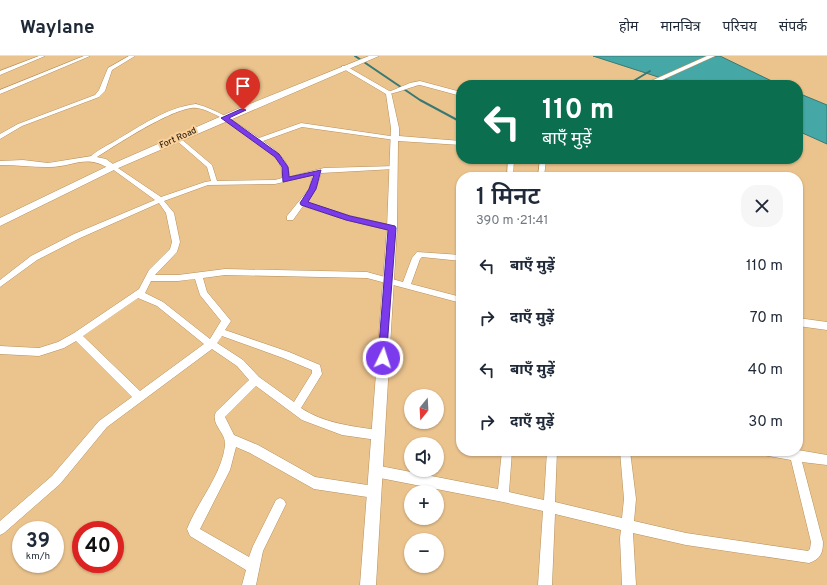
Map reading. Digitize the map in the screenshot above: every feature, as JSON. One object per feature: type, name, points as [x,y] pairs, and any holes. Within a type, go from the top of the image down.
[{"type":"main road","name":"Fort Road","points":[[0,222],[113,167],[344,67],[375,56]]},
{"type":"street","points":[[0,73],[43,56]]},
{"type":"street","points":[[0,92],[88,56]]},
{"type":"street","points":[[122,56],[131,57]]},
{"type":"street","points":[[657,80],[712,56]]},
{"type":"street","points":[[0,137],[20,125],[97,96],[102,91],[110,69],[131,57]]},
{"type":"street","points":[[344,67],[389,93]]},
{"type":"street","points":[[389,93],[412,84],[420,83],[456,93]]},
{"type":"street","points":[[368,585],[392,228],[395,138],[389,93]]},
{"type":"street","points":[[92,158],[141,128],[192,106],[199,107],[224,118],[274,152],[286,170],[285,180]]},
{"type":"street","points":[[258,141],[301,125],[395,138],[456,143]]},
{"type":"street","points":[[178,139],[210,166],[214,181]]},
{"type":"street","points":[[0,163],[23,162],[48,165],[92,158],[103,160],[160,200],[172,217],[176,246],[152,272],[144,287],[138,294],[78,336],[61,345],[39,352],[0,350]]},
{"type":"street","points":[[0,284],[42,254],[88,231],[160,200],[214,181],[266,183],[285,180],[318,171],[394,167]]},
{"type":"street","points":[[290,218],[303,203],[312,189],[318,171]]},
{"type":"street","points":[[303,203],[349,218],[392,228]]},
{"type":"street","points":[[406,286],[416,258],[420,254],[456,258]]},
{"type":"street","points":[[149,278],[178,278],[225,272],[292,272],[372,276],[388,282],[456,299]]},
{"type":"street","points":[[0,529],[56,480],[103,424],[194,359],[212,344],[226,323],[226,318],[203,293],[198,276]]},
{"type":"street","points":[[138,294],[160,304],[212,344],[240,363],[255,380],[306,417],[329,426],[377,435]]},
{"type":"street","points":[[803,323],[827,326]]},
{"type":"street","points":[[220,332],[286,354],[317,368],[316,374],[295,409]]},
{"type":"street","points":[[78,336],[139,397]]},
{"type":"street","points":[[252,566],[194,532],[193,529],[223,474],[231,444],[220,420],[220,415],[255,380]]},
{"type":"street","points":[[230,439],[254,449],[314,482],[374,492]]},
{"type":"street","points":[[503,496],[507,456]]},
{"type":"street","points":[[545,585],[552,456]]},
{"type":"street","points":[[625,456],[630,499],[627,526],[629,585]]},
{"type":"street","points":[[375,471],[503,496],[627,526],[709,542],[810,557],[818,550],[817,542],[795,456],[827,460]]},
{"type":"street","points":[[249,585],[252,566],[257,550],[280,504]]},
{"type":"water","points":[[593,56],[720,56],[770,80],[667,80]]},
{"type":"water","points":[[803,95],[827,105],[827,144],[803,133]]},
{"type":"waterway","points":[[355,56],[420,100],[456,119]]},
{"type":"waterway","points":[[635,80],[650,71]]},
{"type":"route","points":[[243,110],[224,118],[277,155],[285,167],[287,174],[285,180],[318,171],[312,189],[303,203],[349,218],[392,228],[383,358]]}]
